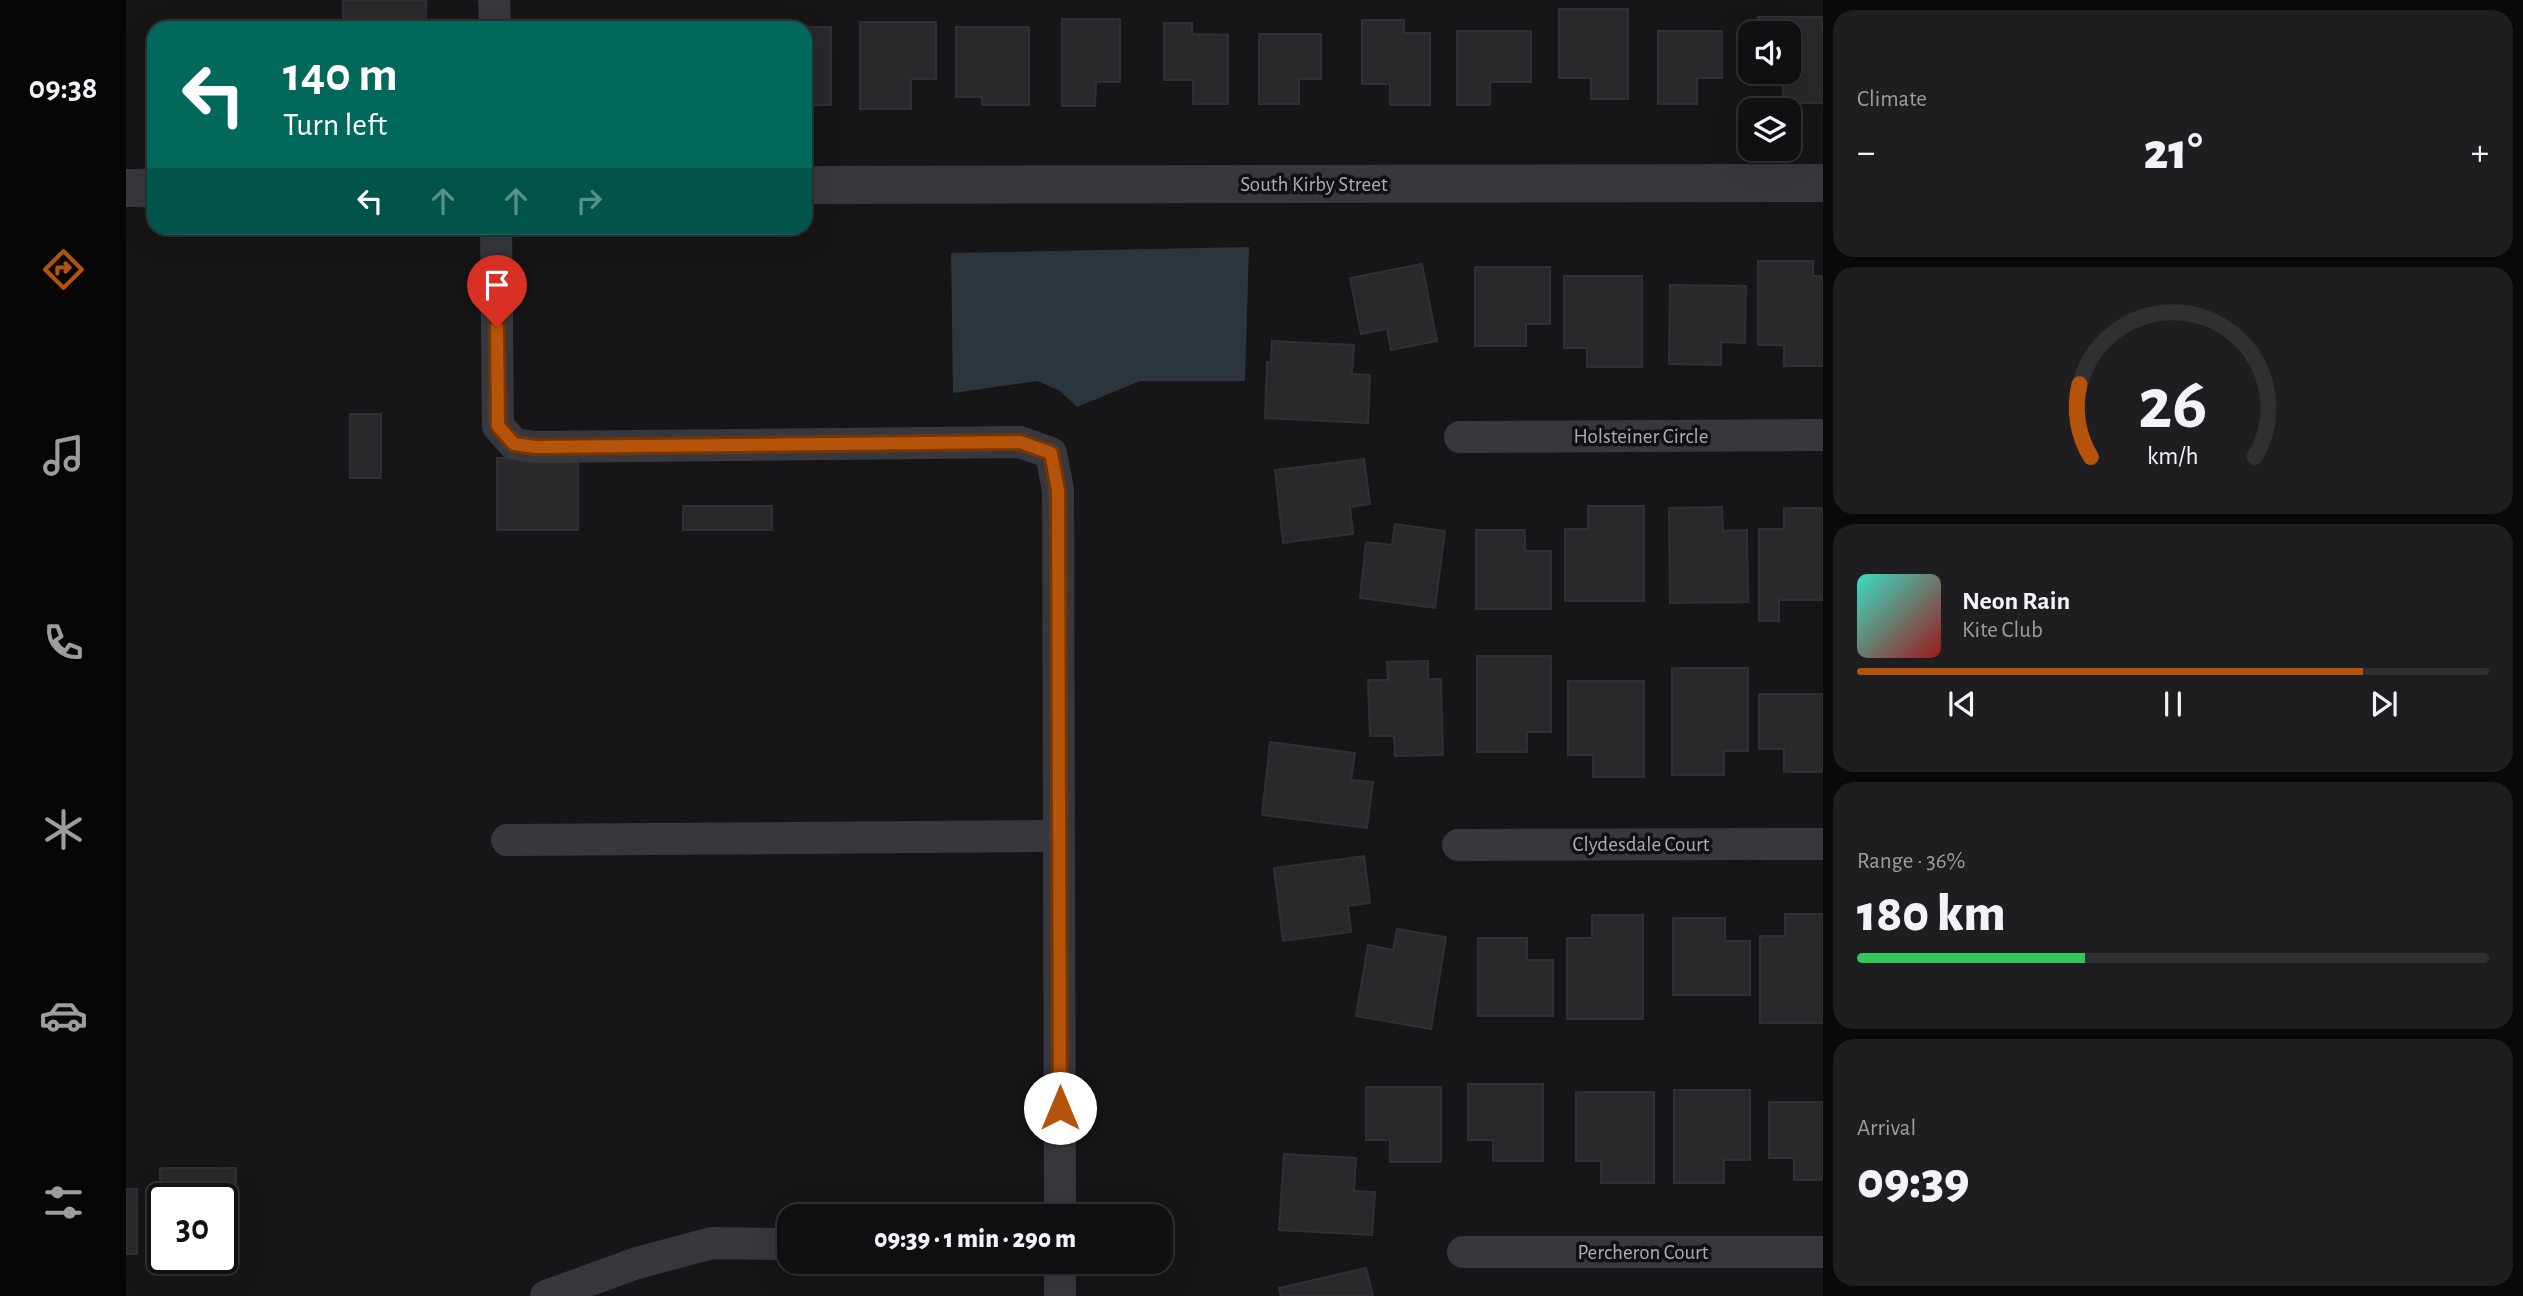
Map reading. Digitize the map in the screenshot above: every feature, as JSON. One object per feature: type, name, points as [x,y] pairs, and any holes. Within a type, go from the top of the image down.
[{"type":"street","points":[[494,0],[495,21]]},
{"type":"street","name":"South Kirby Street","points":[[812,185],[1823,183]]},
{"type":"street","points":[[126,188],[147,188]]},
{"type":"street","points":[[495,235],[498,426],[514,444],[535,447],[1020,442],[1051,453],[1058,490],[1060,1204]]},
{"type":"street","name":"Holsteiner Circle","points":[[1460,437],[1823,435]]},
{"type":"street","points":[[507,839],[1059,836]]},
{"type":"street","name":"Clydesdale Court","points":[[1458,845],[1823,844]]},
{"type":"street","points":[[546,1296],[637,1263],[712,1243],[777,1244]]},
{"type":"street","name":"Percheron Court","points":[[1463,1252],[1823,1252]]},
{"type":"street","points":[[1060,1274],[1060,1296]]},
{"type":"shaded area","points":[[1249,247],[1245,381],[1140,381],[1077,407],[1060,391],[1038,381],[953,393],[951,253]]},
{"type":"building","points":[[343,0],[426,0],[426,21],[343,21]]},
{"type":"building","points":[[1559,9],[1628,9],[1628,99],[1591,99],[1591,78],[1559,78]]},
{"type":"building","points":[[1758,17],[1823,17],[1823,103],[1801,103],[1801,98],[1783,98],[1783,84],[1801,84],[1801,21],[1758,21]]},
{"type":"building","points":[[1062,19],[1120,19],[1120,82],[1096,82],[1095,106],[1062,106]]},
{"type":"building","points":[[1362,20],[1404,20],[1404,33],[1430,33],[1430,105],[1390,105],[1390,84],[1362,84]]},
{"type":"building","points":[[860,22],[936,22],[936,79],[911,79],[911,109],[860,109]]},
{"type":"building","points":[[1164,23],[1192,23],[1192,34],[1228,35],[1228,104],[1193,104],[1193,80],[1164,80]]},
{"type":"building","points":[[812,27],[831,27],[831,105],[812,105]]},
{"type":"building","points":[[956,27],[1029,27],[1029,105],[982,105],[982,97],[956,97]]},
{"type":"building","points":[[1457,31],[1531,31],[1531,82],[1490,82],[1490,105],[1457,105]]},
{"type":"building","points":[[1658,31],[1722,31],[1722,78],[1697,78],[1697,104],[1658,104]]},
{"type":"building","points":[[1259,34],[1321,34],[1321,79],[1299,79],[1299,104],[1259,104]]},
{"type":"building","points":[[1758,261],[1813,261],[1813,276],[1823,276],[1823,366],[1784,366],[1784,345],[1758,345]]},
{"type":"building","points":[[1422,264],[1437,341],[1391,350],[1387,329],[1361,334],[1350,278]]},
{"type":"building","points":[[1475,267],[1550,267],[1550,324],[1526,324],[1526,346],[1475,346]]},
{"type":"building","points":[[1564,276],[1642,276],[1642,367],[1587,367],[1587,348],[1564,348]]},
{"type":"building","points":[[1670,285],[1746,286],[1745,343],[1721,342],[1721,365],[1669,364]]},
{"type":"building","points":[[1272,341],[1354,345],[1352,374],[1370,375],[1368,423],[1265,418],[1267,362],[1271,362]]},
{"type":"building","points":[[350,414],[381,414],[381,478],[350,478]]},
{"type":"building","points":[[497,458],[578,458],[578,530],[497,530]]},
{"type":"building","points":[[1364,459],[1370,504],[1350,507],[1353,534],[1283,543],[1275,470]]},
{"type":"building","points":[[683,506],[772,506],[772,530],[683,530]]},
{"type":"building","points":[[1588,506],[1644,506],[1644,601],[1565,601],[1565,529],[1588,529]]},
{"type":"building","points":[[1722,507],[1723,531],[1747,530],[1748,602],[1670,603],[1669,508]]},
{"type":"building","points":[[1784,508],[1823,508],[1823,600],[1779,600],[1779,621],[1759,621],[1759,529],[1784,529]]},
{"type":"building","points":[[1395,524],[1445,531],[1435,608],[1360,598],[1366,542],[1392,545]]},
{"type":"building","points":[[1476,530],[1525,530],[1525,551],[1551,551],[1551,609],[1476,609]]},
{"type":"building","points":[[1477,656],[1551,656],[1551,732],[1527,732],[1527,752],[1477,752]]},
{"type":"building","points":[[1428,661],[1428,679],[1441,679],[1443,755],[1395,756],[1394,736],[1370,736],[1368,680],[1388,680],[1387,662]]},
{"type":"building","points":[[1672,668],[1748,668],[1748,751],[1724,751],[1724,775],[1672,775]]},
{"type":"building","points":[[1568,681],[1644,681],[1644,777],[1593,777],[1593,755],[1568,755]]},
{"type":"building","points":[[1759,694],[1823,694],[1823,772],[1784,772],[1784,749],[1759,749]]},
{"type":"building","points":[[1270,742],[1355,753],[1351,780],[1373,782],[1367,828],[1262,815]]},
{"type":"building","points":[[1364,856],[1370,903],[1348,906],[1351,932],[1283,941],[1274,868]]},
{"type":"building","points":[[1785,914],[1823,914],[1823,1023],[1760,1023],[1760,936],[1785,936]]},
{"type":"building","points":[[1592,915],[1643,915],[1643,1019],[1567,1019],[1567,938],[1592,938]]},
{"type":"building","points":[[1673,918],[1725,918],[1725,941],[1750,941],[1750,995],[1673,995]]},
{"type":"building","points":[[1397,929],[1446,937],[1431,1029],[1356,1016],[1368,945],[1393,950]]},
{"type":"building","points":[[1478,938],[1527,938],[1527,960],[1553,960],[1553,1016],[1478,1016]]},
{"type":"building","points":[[1468,1084],[1543,1084],[1543,1161],[1493,1161],[1493,1140],[1468,1140]]},
{"type":"building","points":[[1366,1087],[1441,1087],[1441,1162],[1390,1162],[1390,1140],[1366,1140]]},
{"type":"building","points":[[1674,1090],[1750,1090],[1750,1160],[1724,1160],[1724,1183],[1674,1183]]},
{"type":"building","points":[[1576,1092],[1654,1092],[1654,1183],[1601,1183],[1601,1161],[1576,1161]]},
{"type":"building","points":[[1769,1102],[1823,1102],[1823,1180],[1794,1180],[1794,1158],[1769,1158]]},
{"type":"building","points":[[1284,1154],[1356,1158],[1354,1191],[1375,1192],[1372,1235],[1279,1230]]},
{"type":"building","points":[[160,1168],[236,1168],[236,1183],[160,1183]]},
{"type":"building","points":[[126,1189],[137,1189],[137,1254],[126,1254]]},
{"type":"building","points":[[1366,1268],[1373,1296],[1281,1296],[1279,1288]]},
{"type":"route","points":[[497,327],[498,426],[514,444],[535,447],[1020,442],[1051,453],[1058,490],[1060,1108]]}]
